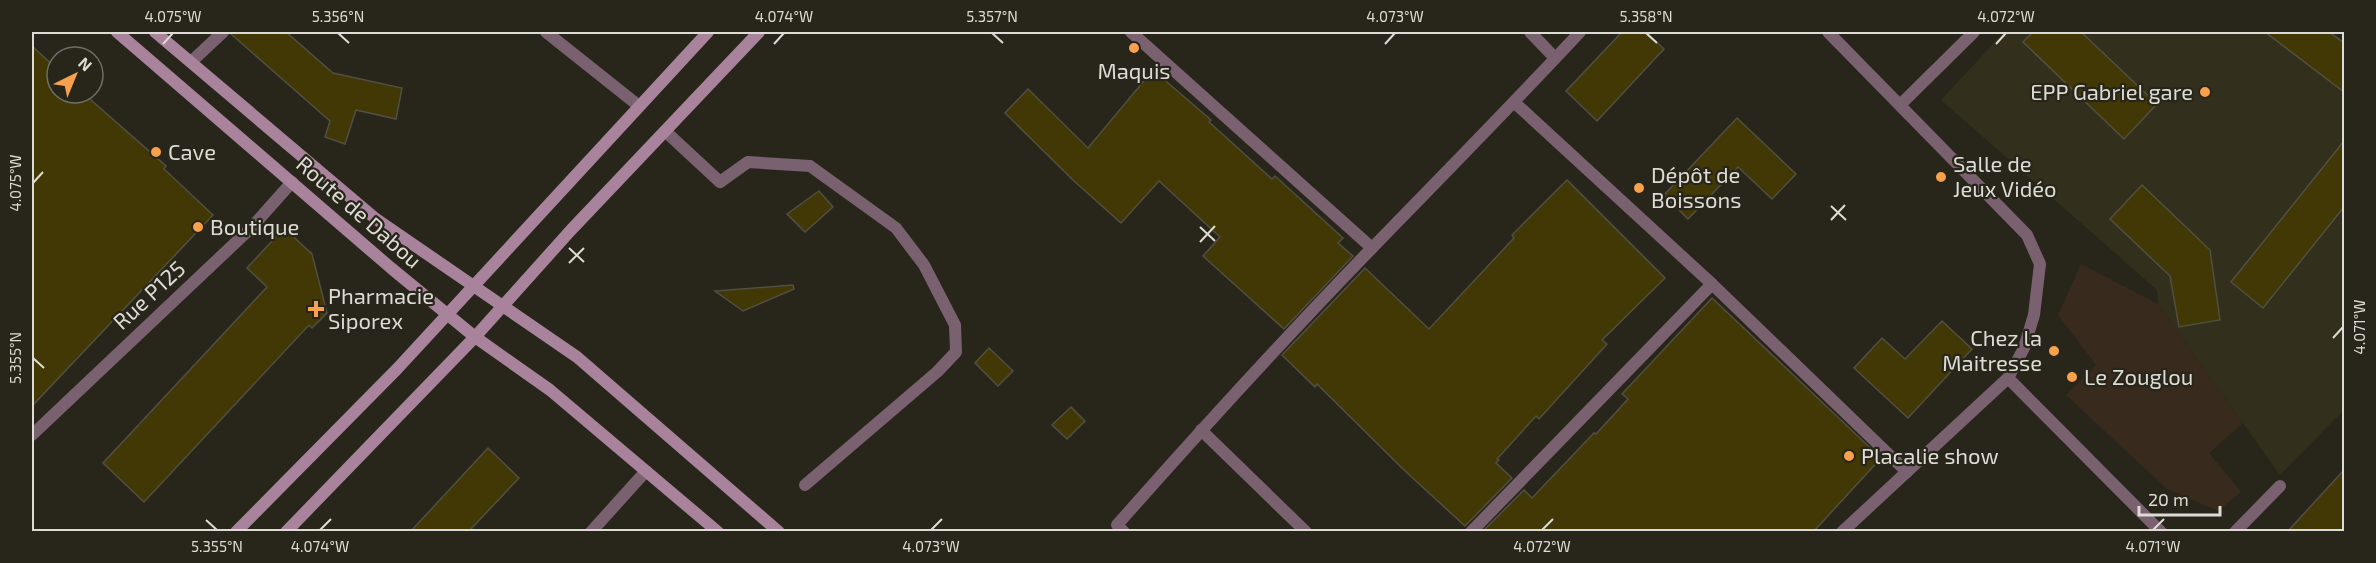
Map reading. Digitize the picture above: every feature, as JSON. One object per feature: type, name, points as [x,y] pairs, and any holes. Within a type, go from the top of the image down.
[{"type":"street","name":"Route de Dabou","points":[[117,32],[475,337],[550,390],[718,531]]},
{"type":"street","name":"Route de Dabou","points":[[155,32],[376,219],[502,307]]},
{"type":"street","points":[[190,62],[223,32]]},
{"type":"street","points":[[546,32],[639,106]]},
{"type":"street","points":[[236,531],[448,314],[708,32]]},
{"type":"street","points":[[286,531],[475,337],[578,222],[759,32]]},
{"type":"street","points":[[1131,32],[1372,248]]},
{"type":"street","points":[[1530,32],[1555,58]]},
{"type":"street","points":[[1124,531],[1117,525],[1201,430],[1372,248],[1515,103],[1580,32]]},
{"type":"street","points":[[1828,32],[2027,235],[2040,264],[2034,315],[2024,348],[2008,378],[1842,531]]},
{"type":"street","points":[[1900,105],[1974,32]]},
{"type":"street","points":[[1515,103],[1712,284],[1907,471]]},
{"type":"street","points":[[665,131],[720,182],[748,162],[810,166],[896,228],[924,265],[954,325],[956,352],[937,372],[805,485]]},
{"type":"street","name":"Rue P125","points":[[32,435],[252,227],[292,182]]},
{"type":"street","points":[[1471,531],[1712,284]]},
{"type":"street","points":[[502,307],[577,357],[779,531]]},
{"type":"street","points":[[2008,378],[2161,531]]},
{"type":"street","points":[[1201,430],[1306,531]]},
{"type":"street","points":[[591,531],[646,471]]},
{"type":"street","points":[[2235,531],[2280,486]]},
{"type":"shaded area","points":[[2004,32],[2332,32],[2344,41],[2344,410],[2280,475],[2158,304],[2157,290],[1941,100]]},
{"type":"shaded area","points":[[2081,264],[2158,304],[2243,423],[2209,453],[2241,492],[2218,511],[2167,489],[2066,395],[2096,365],[2058,315]]},
{"type":"building","points":[[231,32],[286,32],[333,73],[402,88],[396,119],[356,110],[345,144],[325,137],[330,121]]},
{"type":"building","points":[[1622,32],[1646,32],[1664,49],[1597,121],[1566,91]]},
{"type":"building","points":[[2033,32],[2081,32],[2157,104],[2124,139],[2023,42]]},
{"type":"building","points":[[2265,32],[2329,32],[2344,43],[2344,92]]},
{"type":"building","points":[[32,46],[45,58],[45,105],[97,105],[166,166],[164,169],[213,215],[32,406]]},
{"type":"building","points":[[1153,70],[1211,120],[1209,122],[1272,179],[1275,176],[1343,238],[1338,243],[1353,256],[1284,329],[1203,256],[1220,237],[1159,181],[1121,223],[1074,181],[1005,113],[1028,89],[1088,148]]},
{"type":"building","points":[[1737,118],[1796,174],[1772,199],[1738,167],[1688,219],[1664,195]]},
{"type":"building","points":[[2344,141],[2344,207],[2263,308],[2231,282]]},
{"type":"building","points":[[1567,180],[1665,278],[1602,340],[1607,344],[1539,419],[1536,416],[1497,459],[1499,460],[1496,463],[1512,478],[1465,526],[1404,470],[1317,384],[1315,387],[1282,355],[1365,268],[1429,329],[1514,238],[1512,235]]},
{"type":"building","points":[[2142,185],[2210,250],[2220,320],[2179,327],[2170,276],[2110,219]]},
{"type":"building","points":[[819,191],[833,207],[805,232],[787,214]]},
{"type":"building","points":[[284,228],[312,254],[327,313],[312,328],[309,325],[144,502],[103,463],[267,287],[247,268]]},
{"type":"building","points":[[793,285],[794,289],[743,311],[715,291]]},
{"type":"building","points":[[1712,298],[1881,458],[1814,531],[1483,531],[1524,490],[1532,498],[1594,433],[1596,434],[1628,399],[1622,394]]},
{"type":"building","points":[[1942,321],[1972,349],[1908,418],[1854,368],[1882,338],[1905,359]]},
{"type":"building","points":[[989,348],[1013,371],[998,386],[975,363]]},
{"type":"building","points":[[1071,407],[1085,421],[1067,439],[1052,425]]},
{"type":"building","points":[[488,448],[519,478],[469,531],[411,531]]},
{"type":"building","points":[[2344,470],[2344,531],[2288,531]]},
{"type":"place","name":"Maquis","points":[[1134,48]]},
{"type":"place","name":"EPP Gabriel gare","points":[[2205,92]]},
{"type":"place","name":"Cave","points":[[156,152]]},
{"type":"place","name":"Salle de Jeux Vidéo","points":[[1941,177]]},
{"type":"place","name":"Dépôt de Boissons","points":[[1639,188]]},
{"type":"place","name":"Boutique","points":[[198,227]]},
{"type":"place","name":"Pharmacie Siporex","points":[[316,309]]},
{"type":"place","name":"Chez la Maitresse","points":[[2054,351]]},
{"type":"place","name":"Le Zouglou","points":[[2072,377]]},
{"type":"place","name":"Placalie show","points":[[1849,456]]}]
